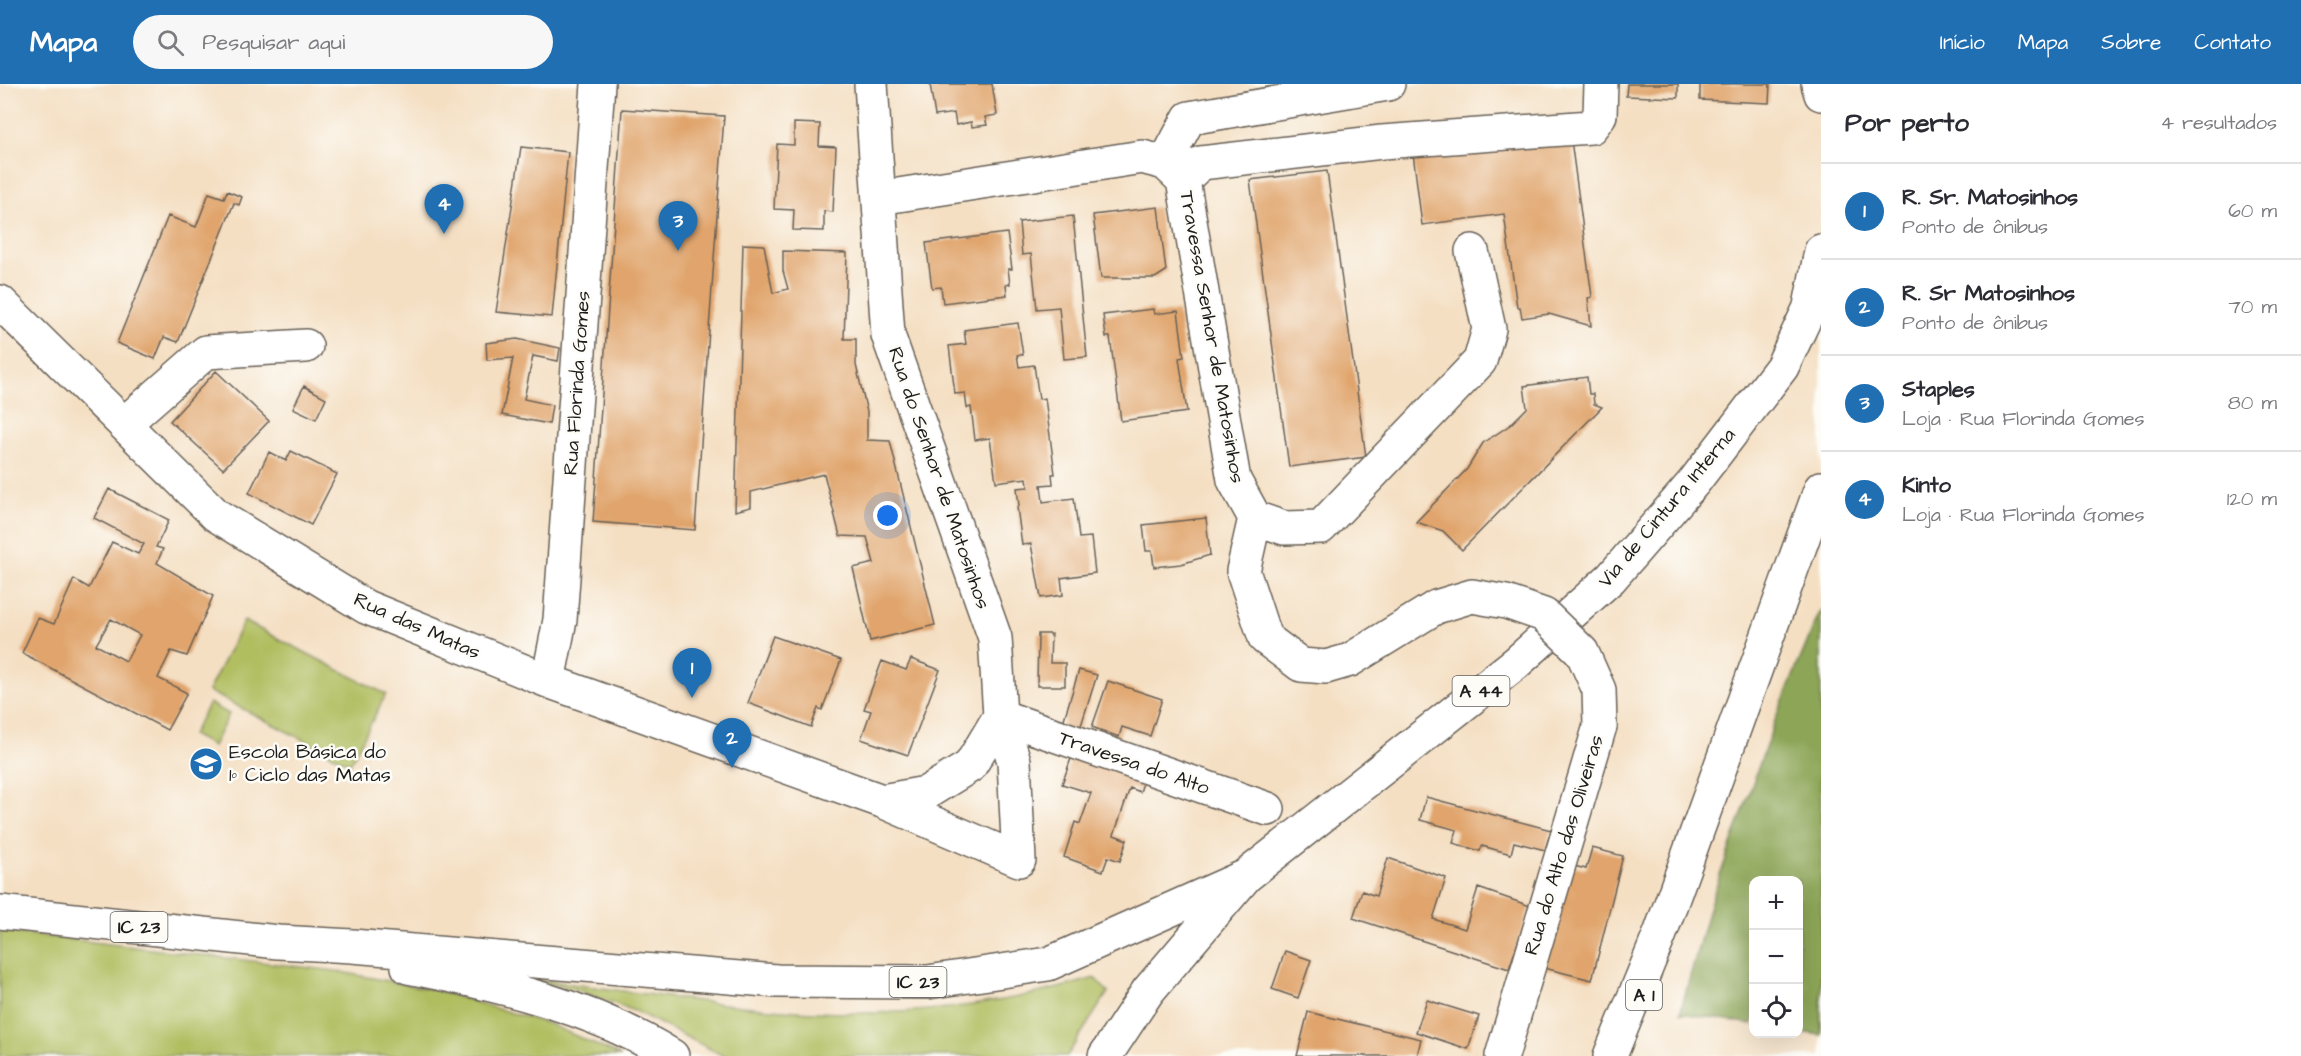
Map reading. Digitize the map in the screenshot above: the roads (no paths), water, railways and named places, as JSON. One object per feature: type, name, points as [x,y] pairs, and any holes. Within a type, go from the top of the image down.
[{"type":"main road","name":"Rua Florinda Gomes","points":[[548,681],[560,620],[598,84]]},
{"type":"main road","name":"Rua do Senhor de Matosinhos","points":[[871,84],[888,335],[995,638],[1000,716],[1014,761],[1019,860],[882,801]]},
{"type":"main road","points":[[1174,171],[1188,118],[1388,84]]},
{"type":"main road","points":[[879,198],[1142,157],[1174,171],[1201,163],[1382,142],[1591,127],[1600,115],[1601,84]]},
{"type":"main road","points":[[1818,84],[1821,94]]},
{"type":"main road","name":"Travessa Senhor de Matosinhos","points":[[1174,171],[1234,480],[1255,518]]},
{"type":"main road","points":[[1255,518],[1284,528],[1320,527],[1480,361],[1489,329],[1472,251]]},
{"type":"main road","name":"Via de Cintura Interna","points":[[1246,876],[1516,663],[1611,578],[1694,482],[1782,367],[1816,295],[1821,251]]},
{"type":"main road","name":"Rua das Matas","points":[[0,302],[216,515],[366,607],[548,681],[882,801]]},
{"type":"main road","points":[[124,424],[206,352],[306,346]]},
{"type":"main road","points":[[1610,1056],[1660,933],[1821,488]]},
{"type":"main road","name":"Rua do Alto das Oliveiras","points":[[1255,518],[1243,571],[1265,638],[1301,665],[1326,667],[1350,660],[1436,607],[1472,596],[1506,602],[1544,615],[1582,652],[1599,690],[1600,726],[1502,1056]]},
{"type":"main road","points":[[882,801],[926,793],[970,766],[1000,716]]},
{"type":"main road","name":"Travessa do Alto","points":[[1000,716],[1268,809]]},
{"type":"main road","name":"IC 23","points":[[0,912],[278,942],[777,981],[928,982],[1048,964],[1246,876]]},
{"type":"main road","name":"A 44","points":[[1105,1056],[1148,991],[1246,876]]},
{"type":"main road","name":"A 1","points":[[1628,1056],[1660,933]]},
{"type":"main road","points":[[278,942],[428,971],[563,1006],[652,1044],[672,1056]]},
{"type":"place","name":"Kinto","points":[[444,234]]},
{"type":"place","name":"Staples","points":[[678,251]]},
{"type":"place","name":"R. Sr. Matosinhos","points":[[692,698]]},
{"type":"place","name":"Escola Básica do 1º Ciclo das Matas","points":[[206,764]]},
{"type":"place","name":"R. Sr Matosinhos","points":[[732,768]]}]
